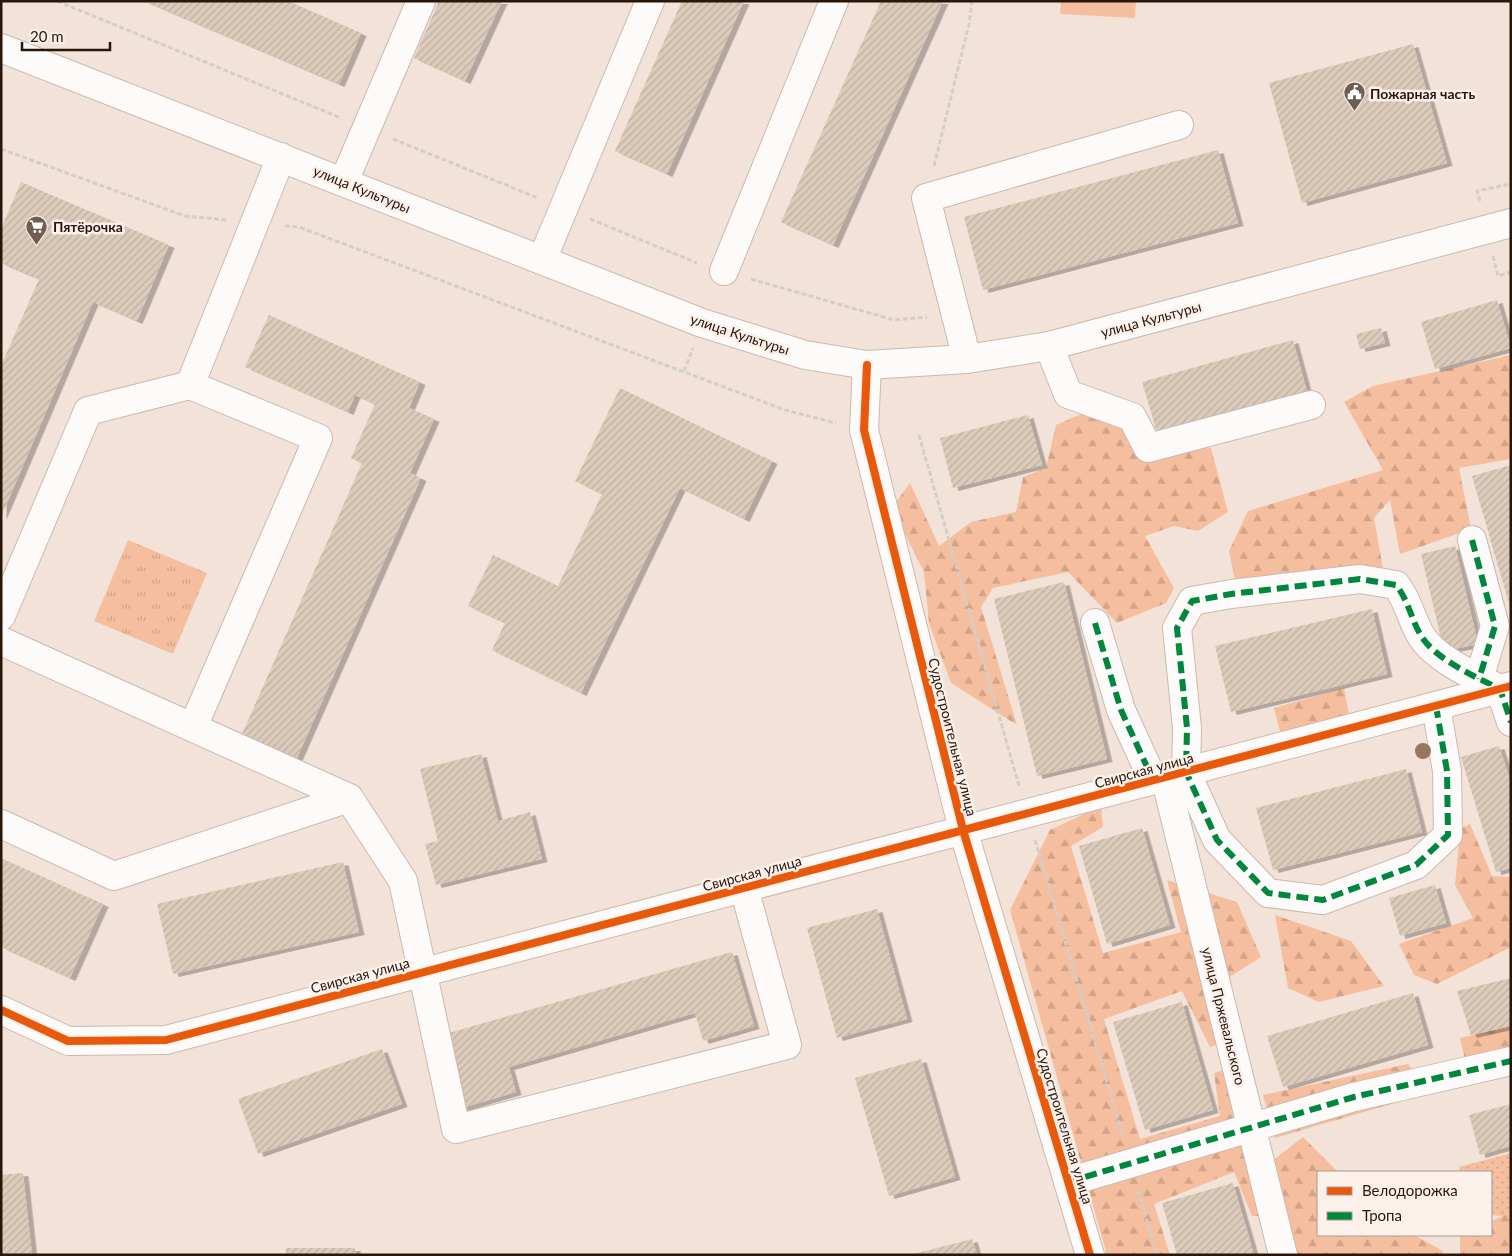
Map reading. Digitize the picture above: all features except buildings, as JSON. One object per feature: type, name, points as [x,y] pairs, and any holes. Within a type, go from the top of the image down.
[{"type":"street","points":[[344,181],[420,1]]},
{"type":"street","points":[[542,260],[650,1]]},
{"type":"street","points":[[724,271],[834,1]]},
{"type":"street","name":"улица Культуры","points":[[1,48],[344,181],[702,324],[805,355],[867,364],[967,359],[1048,346],[1511,222]]},
{"type":"street","points":[[967,359],[926,198],[1179,125]]},
{"type":"street","points":[[190,385],[281,157]]},
{"type":"street","points":[[1048,346],[1068,394],[1132,417],[1148,448],[1311,405]]},
{"type":"street","name":"Судостроительная улица","points":[[867,364],[864,430],[963,830],[1090,1255]]},
{"type":"street","points":[[1,616],[88,411],[190,385],[318,438],[193,727]]},
{"type":"street","points":[[1472,540],[1494,626],[1497,685],[1511,722]]},
{"type":"street","points":[[1168,776],[1187,728],[1177,628],[1192,601],[1231,594],[1360,579],[1396,585],[1404,594],[1421,636],[1451,664],[1497,685]]},
{"type":"street","points":[[1095,623],[1121,710],[1217,840],[1268,892],[1323,900],[1416,865],[1448,835],[1447,771],[1436,706]]},
{"type":"street","points":[[1,641],[349,798],[403,881],[456,1129],[788,1046],[744,888]]},
{"type":"street","name":"Свирская улица","points":[[1,1010],[68,1041],[166,1040],[1436,706],[1497,685]]},
{"type":"street","name":"улица Пржевальского","points":[[1168,776],[1283,1255]]},
{"type":"street","points":[[1,824],[114,876],[349,798]]},
{"type":"street","points":[[1068,1182],[1354,1097],[1511,1061]]},
{"type":"path","points":[[57,1],[699,264],[894,320],[955,314]]},
{"type":"path","points":[[926,198],[969,24],[972,1]]},
{"type":"path","points":[[1,149],[185,216],[299,227],[785,410],[864,430]]},
{"type":"path","points":[[919,435],[1027,813],[1157,1255]]},
{"type":"green space","points":[[1061,1],[1136,1],[1135,18],[1060,14]]},
{"type":"green space","points":[[1511,355],[1511,459],[1459,468],[1471,529],[1400,554],[1390,500],[1374,518],[1385,580],[1348,595],[1316,581],[1235,580],[1229,551],[1248,511],[1383,470],[1344,402],[1373,386]]},
{"type":"green space","points":[[1086,412],[1154,437],[1211,448],[1228,512],[1198,531],[1174,526],[1145,536],[1174,588],[1166,603],[1117,623],[1068,572],[993,588],[981,607],[1017,725],[951,683],[929,623],[924,572],[899,522],[897,501],[910,483],[939,546],[971,522],[1016,512],[1023,477],[1046,468],[1056,425]]},
{"type":"green space","points":[[128,540],[207,573],[173,654],[94,621]]},
{"type":"green space","points":[[1344,688],[1350,721],[1282,739],[1274,708]]},
{"type":"green space","points":[[1101,806],[1103,827],[1071,846],[1103,953],[1181,932],[1167,880],[1237,902],[1261,957],[1209,990],[1222,1043],[1210,1047],[1182,991],[1104,1019],[1140,1139],[1220,1116],[1214,1073],[1224,1070],[1265,1216],[1252,1216],[1234,1172],[1154,1204],[1170,1255],[1107,1255],[1010,910],[1050,830]]},
{"type":"green space","points":[[1470,824],[1492,876],[1511,877],[1511,947],[1437,984],[1414,975],[1399,944],[1473,918],[1455,885],[1460,829]]},
{"type":"green space","points":[[1275,915],[1351,941],[1384,986],[1319,1002],[1288,988]]},
{"type":"green space","points":[[1511,1026],[1511,1061],[1466,1063],[1460,1038]]},
{"type":"green space","points":[[1408,1064],[1432,1092],[1275,1138],[1263,1095]]},
{"type":"green space","points":[[1303,1137],[1337,1171],[1317,1171],[1317,1236],[1416,1236],[1443,1251],[1443,1255],[1295,1255],[1272,1161]]},
{"type":"green space","points":[[1511,1153],[1511,1213],[1504,1216],[1492,1215],[1492,1171],[1460,1171],[1459,1167]]},
{"type":"green space","points":[[1511,1213],[1511,1255],[1460,1255],[1460,1236],[1492,1236],[1492,1221]]},
{"type":"marked path","points":[[1472,540],[1495,626],[1479,679]]},
{"type":"marked path","points":[[1436,706],[1447,771],[1448,835],[1416,865],[1323,900],[1268,893],[1217,840],[1186,772],[1187,728],[1177,628],[1192,601],[1231,594],[1360,579],[1396,585],[1404,597],[1417,628],[1426,643],[1456,666],[1500,689],[1511,722]]},
{"type":"marked path","points":[[1095,623],[1121,710],[1153,780]]},
{"type":"marked path","points":[[1068,1182],[1354,1097],[1511,1061]]},
{"type":"cycle path","points":[[867,365],[864,430],[963,830],[1090,1255]]},
{"type":"cycle path","points":[[1,1010],[68,1041],[166,1040],[1511,686]]},
{"type":"place","name":"Пожарная часть","points":[[1354,112]]},
{"type":"place","name":"Пятёрочка","points":[[37,245]]}]
